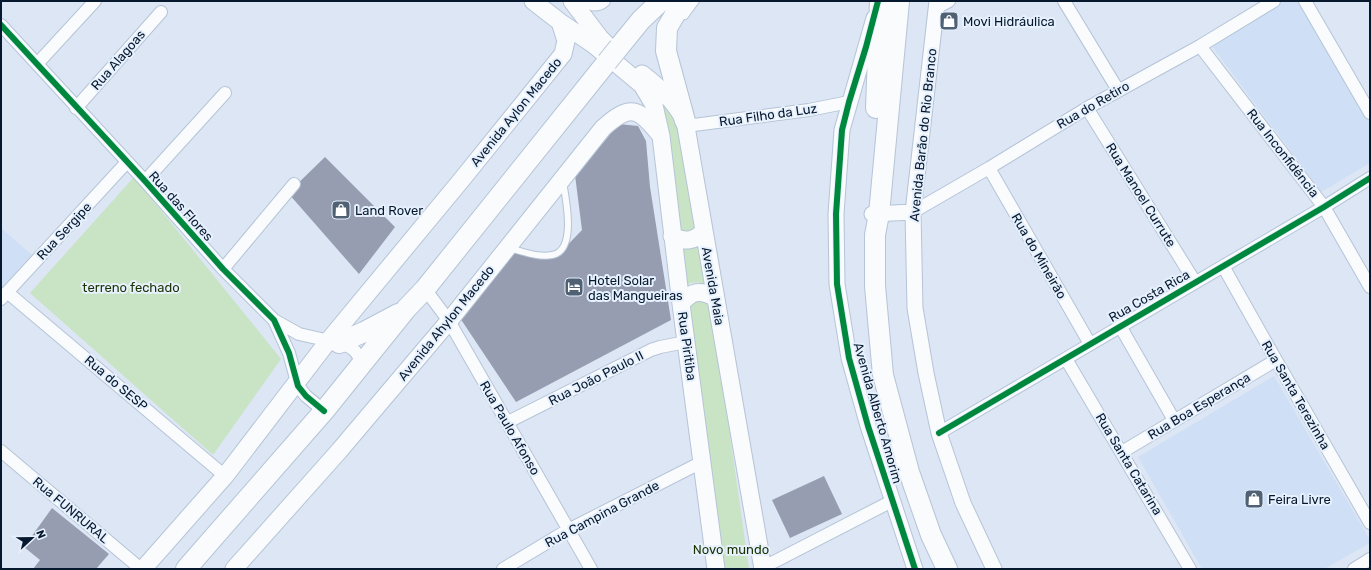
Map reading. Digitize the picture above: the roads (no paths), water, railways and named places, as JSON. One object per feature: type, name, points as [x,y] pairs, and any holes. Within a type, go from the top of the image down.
[{"type":"highway","points":[[641,20],[651,1]]},
{"type":"highway","points":[[186,569],[324,411],[406,309],[425,289],[613,64],[619,46],[641,20],[661,1]]},
{"type":"highway","points":[[683,1],[667,28],[666,51],[686,123]]},
{"type":"highway","points":[[876,214],[872,166],[878,91],[879,1]]},
{"type":"highway","points":[[899,1],[874,235],[875,286],[883,376],[909,472],[931,535],[947,569]]},
{"type":"highway","points":[[334,342],[364,332],[406,309]]},
{"type":"main road","name":"Rua Piritiba","points":[[533,1],[560,22],[594,44],[613,64],[642,86],[650,96],[654,105],[661,136],[672,236],[716,569]]},
{"type":"main road","name":"Avenida Maia","points":[[572,1],[600,38],[669,97],[677,106],[686,123],[762,568]]},
{"type":"main road","name":"Avenida Aylon Macedo","points":[[142,569],[226,476],[296,384],[334,342],[563,54],[566,41],[560,22]]},
{"type":"main road","name":"Avenida Ahylon Macedo","points":[[234,569],[339,451],[449,321],[603,128],[615,117],[622,113],[632,111],[640,114],[648,120],[661,136]]},
{"type":"main road","points":[[672,236],[684,241],[689,241],[699,236],[704,231]]},
{"type":"main road","points":[[681,304],[692,294],[699,292],[715,297]]},
{"type":"street","points":[[37,64],[94,1]]},
{"type":"street","points":[[584,1],[592,5],[601,4],[604,1]]},
{"type":"street","name":"Avenida Alberto Amorim","points":[[879,1],[842,130],[836,214],[837,284],[849,358],[868,426],[915,569]]},
{"type":"street","points":[[1064,1],[1118,90]]},
{"type":"street","name":"Rua do Retiro","points":[[913,212],[1087,108],[1200,46],[1274,1]]},
{"type":"street","points":[[1305,1],[1370,113]]},
{"type":"street","name":"Avenida Barão do Rio Branco","points":[[941,3],[913,212],[915,308],[926,373],[939,433],[963,503],[994,569]]},
{"type":"street","name":"Rua Alagoas","points":[[76,108],[161,12]]},
{"type":"street","name":"Rua das Flores","points":[[1,25],[223,269],[274,320],[289,353],[296,384],[306,396],[324,411]]},
{"type":"street","name":"Rua Inconfidência","points":[[1200,46],[1324,207],[1370,287]]},
{"type":"street","points":[[144,182],[225,93]]},
{"type":"street","name":"Rua Filho da Luz","points":[[686,123],[809,110],[849,102]]},
{"type":"street","name":"Rua Manoel Currute","points":[[1087,108],[1195,282]]},
{"type":"street","name":"Rua Sergipe","points":[[4,295],[127,162]]},
{"type":"street","name":"Rua do Mineirão","points":[[988,168],[1090,344]]},
{"type":"street","name":"Rua Costa Rica","points":[[939,433],[1324,207],[1370,178]]},
{"type":"street","points":[[223,269],[294,184]]},
{"type":"street","points":[[876,214],[913,212]]},
{"type":"street","name":"Rua Santa Terezinha","points":[[1224,266],[1370,524]]},
{"type":"street","name":"Rua Paulo Afonso","points":[[425,289],[449,321],[591,569]]},
{"type":"street","name":"Rua do SESP","points":[[4,295],[226,476]]},
{"type":"street","points":[[274,320],[299,334],[350,347],[356,351],[363,363]]},
{"type":"street","points":[[1120,326],[1174,420]]},
{"type":"street","name":"Rua João Paulo II","points":[[508,422],[651,350],[686,342]]},
{"type":"street","name":"Rua Santa Catarina","points":[[1066,359],[1190,569]]},
{"type":"street","name":"Rua Boa Esperança","points":[[1122,452],[1276,360]]},
{"type":"street","name":"Rua FUNRURAL","points":[[1,451],[142,569]]},
{"type":"street","name":"Rua Campina Grande","points":[[503,569],[568,530],[702,462]]},
{"type":"street","points":[[762,568],[892,501]]},
{"type":"street","points":[[1357,568],[1370,560]]},
{"type":"lane","points":[[681,22],[696,1]]},
{"type":"lane","points":[[673,80],[674,54]]},
{"type":"lane","points":[[507,248],[544,256],[553,255],[565,246],[567,242],[568,223],[566,198],[562,180]]},
{"type":"place","name":"Movi Hidráulica","points":[[949,21]]},
{"type":"place","name":"Land Rover","points":[[341,210]]},
{"type":"place","name":"Hotel Solar das Mangueiras","points":[[574,287]]},
{"type":"place","name":"Feira Livre","points":[[1254,499]]},
{"type":"park label","name":"terreno fechado","points":[[131,287]]},
{"type":"park label","name":"Novo mundo","points":[[731,549]]}]
